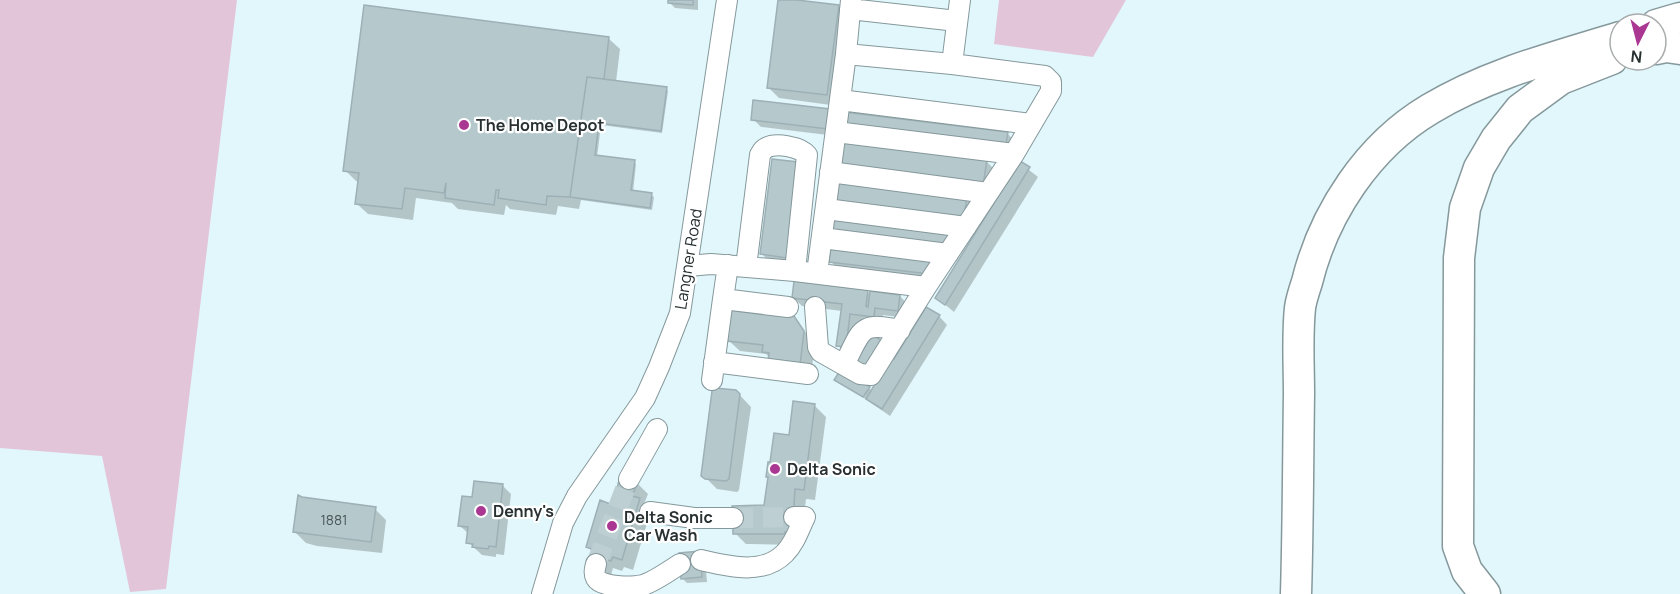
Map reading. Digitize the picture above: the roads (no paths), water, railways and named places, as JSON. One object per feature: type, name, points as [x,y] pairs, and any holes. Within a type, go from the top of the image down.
[{"type":"highway","points":[[1296,594],[1300,307],[1312,260],[1325,227],[1351,185],[1376,153],[1398,132],[1428,110],[1504,73],[1608,41]]},
{"type":"highway","points":[[1485,594],[1467,571],[1458,546],[1459,258],[1465,208],[1479,168],[1496,139],[1520,109],[1561,79],[1608,60]]},
{"type":"street","name":"Langner Road","points":[[542,594],[563,523],[577,496],[645,398],[680,313],[728,0]]},
{"type":"street","points":[[952,64],[960,0]]},
{"type":"street","points":[[817,273],[851,5],[957,21]]},
{"type":"street","points":[[815,307],[818,347],[821,352],[860,374],[871,375],[1014,154],[1051,91],[1051,82],[1045,76],[846,54]]},
{"type":"street","points":[[840,100],[1031,124]]},
{"type":"street","points":[[836,132],[1014,154]]},
{"type":"street","points":[[795,271],[808,164],[807,155],[800,149],[773,145],[767,147],[760,155],[737,266],[723,299],[713,371],[808,374]]},
{"type":"street","points":[[830,172],[988,193]]},
{"type":"street","points":[[826,209],[966,227]]},
{"type":"street","points":[[822,238],[948,254]]},
{"type":"street","points":[[688,266],[711,264],[795,271],[926,287]]},
{"type":"street","points":[[723,299],[789,307]]},
{"type":"street","points":[[844,365],[861,333],[867,327],[900,330]]},
{"type":"street","points":[[629,479],[657,429]]},
{"type":"street","points":[[650,512],[694,518],[733,518]]},
{"type":"street","points":[[701,560],[733,568],[757,567],[776,561],[785,554],[794,541],[805,517],[794,517]]},
{"type":"street","points":[[596,564],[595,575],[598,581],[628,587],[644,585],[680,564]]},
{"type":"tunnel","points":[[596,564],[629,479]]},
{"type":"tunnel","points":[[733,518],[794,517]]},
{"type":"place","name":"The Home Depot","points":[[464,125]]},
{"type":"place","name":"Delta Sonic","points":[[775,469]]},
{"type":"place","name":"Denny's","points":[[481,511]]},
{"type":"place","name":"Delta Sonic Car Wash","points":[[612,526]]}]
